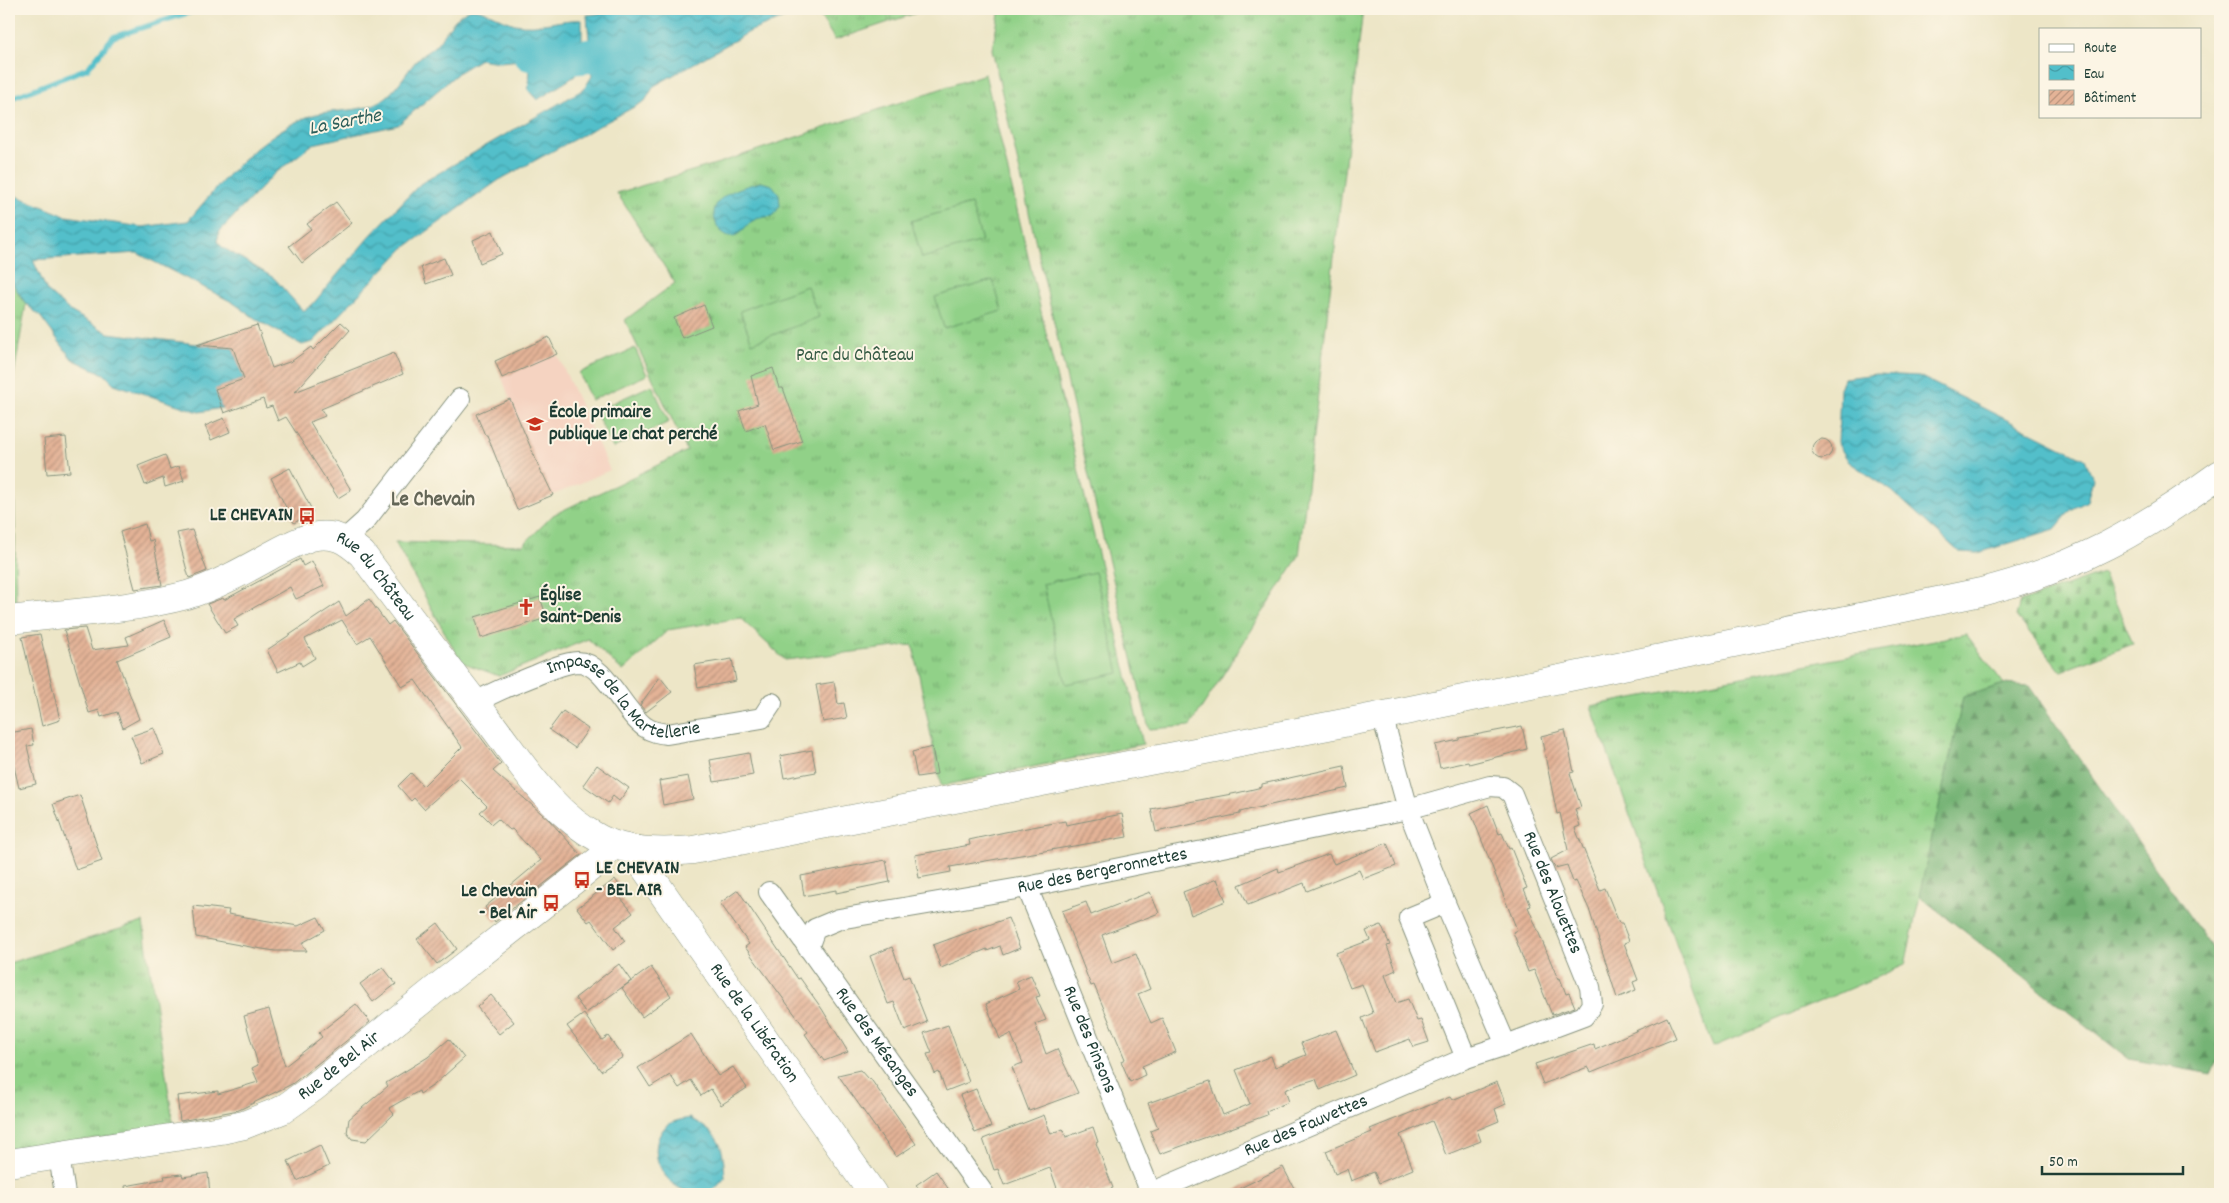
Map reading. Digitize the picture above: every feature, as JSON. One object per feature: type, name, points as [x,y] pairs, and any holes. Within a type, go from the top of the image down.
[{"type":"street","points":[[345,539],[365,521],[460,399]]},
{"type":"street","name":"Rue du Château","points":[[9,620],[122,606],[186,595],[221,582],[294,544],[312,537],[331,536],[345,539],[362,554],[529,775],[562,811],[585,829],[611,844],[638,850],[693,850],[1382,715],[2004,586],[2059,568],[2110,546],[2138,530],[2220,474]]},
{"type":"street","name":"Impasse de la Martellerie","points":[[475,703],[489,694],[554,668],[579,662],[594,668],[636,719],[644,727],[655,732],[667,734],[762,718],[772,703]]},
{"type":"street","points":[[1382,715],[1408,809],[1445,903],[1506,1045]]},
{"type":"street","name":"Rue des Alouettes","points":[[1408,809],[1490,786],[1503,787],[1512,794],[1590,987],[1592,1004],[1584,1016],[1506,1045]]},
{"type":"street","name":"Rue des Bergeronnettes","points":[[808,948],[815,929],[839,919],[1027,887],[1408,809]]},
{"type":"street","name":"Rue de Bel Air","points":[[9,1164],[221,1130],[244,1125],[282,1110],[313,1088],[602,858],[611,844]]},
{"type":"street","name":"Rue de la Libération","points":[[638,850],[645,868],[681,921],[873,1194]]},
{"type":"street","name":"Rue des Pinsons","points":[[1027,887],[1150,1194]]},
{"type":"street","name":"Rue des Mésanges","points":[[769,892],[984,1194]]},
{"type":"street","points":[[1445,903],[1409,918],[1466,1058]]},
{"type":"street","name":"Rue des Fauvettes","points":[[1150,1194],[1466,1058],[1506,1045]]},
{"type":"street","points":[[59,1156],[65,1194]]},
{"type":"shaded area","name":"École primaire publique Le chat perché","points":[[557,354],[610,470],[517,511],[487,435],[485,435],[476,414],[510,399],[502,378]]},
{"type":"green space","points":[[827,9],[928,9],[835,40],[819,14]]},
{"type":"green space","points":[[1000,9],[1363,9],[1299,556],[1190,726],[1149,729],[1097,512],[992,49]]},
{"type":"green space","name":"Parc du Château","points":[[985,74],[1143,744],[941,786],[913,645],[785,660],[740,618],[668,630],[623,671],[588,639],[499,676],[461,662],[395,542],[523,545],[553,515],[687,451],[625,320],[675,283],[617,193],[719,163]]},
{"type":"green space","points":[[971,204],[982,241],[922,258],[911,221]]},
{"type":"green space","points":[[9,278],[26,304],[13,380],[16,610],[9,611]]},
{"type":"green space","points":[[993,280],[1002,311],[944,328],[935,297]]},
{"type":"green space","points":[[807,286],[819,317],[752,343],[740,311]]},
{"type":"green space","points":[[635,348],[647,375],[591,400],[579,373]]},
{"type":"green space","points":[[652,385],[669,422],[613,448],[595,411]]},
{"type":"green space","points":[[1095,572],[1119,673],[1066,684],[1043,584]]},
{"type":"green space","points":[[2103,573],[2133,644],[2061,671],[2016,616],[2020,602]]},
{"type":"green space","points":[[1966,634],[2004,684],[1963,698],[1905,965],[1713,1047],[1591,706]]},
{"type":"green space","points":[[2004,684],[2029,686],[2220,960],[2220,1055],[2211,1074],[2129,1059],[1919,896],[1963,697]]},
{"type":"green space","points":[[143,922],[174,1128],[9,1150],[9,963]]},
{"type":"water","points":[[471,9],[477,9],[509,22],[523,25],[582,20],[582,40],[575,41],[575,76],[537,100],[528,90],[530,70],[522,60],[499,62],[480,59],[459,72],[398,125],[313,144],[273,175],[220,231],[217,241],[222,247],[274,278],[303,311],[312,305],[369,237],[420,184],[584,89],[592,76],[587,15],[638,9],[806,9],[751,31],[654,86],[645,101],[499,180],[404,248],[313,342],[302,345],[259,321],[232,302],[137,253],[33,260],[47,291],[70,311],[108,333],[197,344],[210,341],[211,347],[233,348],[244,379],[216,389],[222,408],[199,412],[114,384],[104,374],[72,359],[40,316],[26,304],[9,278],[9,193],[66,216],[142,227],[188,221],[227,176],[256,148],[272,136],[307,117],[316,114],[364,108],[387,97],[419,58],[437,43],[453,22],[461,14]]},
{"type":"water","points":[[761,182],[772,185],[779,194],[780,206],[773,216],[754,220],[737,235],[729,236],[723,233],[717,225],[714,214],[720,199],[736,190]]},
{"type":"water","points":[[1877,374],[1919,376],[2085,459],[2093,479],[2087,501],[2071,510],[2055,529],[1978,553],[1959,552],[1892,491],[1849,462],[1838,444],[1840,389],[1844,378]]},
{"type":"water","points":[[690,1118],[708,1130],[721,1148],[725,1178],[711,1191],[697,1193],[685,1191],[674,1185],[659,1165],[656,1154],[657,1142],[662,1131],[671,1123]]},
{"type":"building","points":[[336,202],[352,223],[302,263],[289,246],[311,229],[307,224]]},
{"type":"building","points":[[493,231],[502,254],[480,263],[473,240]]},
{"type":"building","points":[[444,258],[451,275],[426,284],[421,267]]},
{"type":"building","points":[[704,305],[712,326],[682,338],[674,318]]},
{"type":"building","points":[[341,322],[350,330],[295,392],[394,353],[403,374],[321,409],[325,416],[310,422],[351,490],[338,498],[286,417],[278,421],[272,406],[266,408],[263,399],[224,413],[215,389],[244,379],[233,348],[197,345],[257,325],[272,368],[292,361],[311,347],[313,350]]},
{"type":"building","points":[[549,337],[557,354],[502,378],[495,361]]},
{"type":"building","points":[[773,368],[779,388],[783,388],[802,441],[774,450],[765,424],[746,431],[739,411],[758,404],[751,376]]},
{"type":"building","points":[[510,399],[553,495],[517,510],[487,435],[485,435],[476,414]]},
{"type":"building","points":[[224,418],[230,432],[211,440],[205,426]]},
{"type":"building","points":[[66,437],[70,472],[47,474],[44,439]]},
{"type":"building","points":[[1822,439],[1829,442],[1832,449],[1829,456],[1822,459],[1815,456],[1812,449],[1815,442]]},
{"type":"building","points":[[165,455],[170,469],[179,466],[184,481],[165,487],[163,478],[145,485],[138,466]]},
{"type":"building","points":[[290,468],[313,512],[294,523],[271,478]]},
{"type":"building","points":[[145,524],[149,541],[153,540],[162,585],[135,589],[120,532]]},
{"type":"building","points":[[192,530],[207,571],[189,578],[177,533]]},
{"type":"building","points":[[300,559],[303,566],[312,561],[324,586],[296,599],[290,587],[234,619],[238,626],[225,633],[207,604],[223,598],[224,600]]},
{"type":"building","name":"Église Saint-Denis","points":[[540,597],[547,618],[481,638],[475,617]]},
{"type":"building","points":[[369,599],[388,625],[393,621],[501,764],[493,771],[549,820],[581,855],[495,922],[485,907],[541,860],[512,829],[510,830],[498,819],[492,824],[480,812],[487,806],[459,778],[424,809],[414,798],[411,801],[398,786],[411,773],[423,786],[462,747],[415,680],[402,687],[370,636],[357,644],[342,620],[305,639],[315,658],[302,666],[300,662],[278,672],[267,650],[339,602],[346,616]]},
{"type":"building","points":[[164,620],[171,637],[117,660],[139,719],[123,728],[117,712],[101,717],[99,710],[89,713],[64,630],[85,628],[92,650],[129,645],[126,637]]},
{"type":"building","points":[[40,634],[60,720],[42,726],[22,637]]},
{"type":"building","points":[[732,659],[736,681],[698,688],[694,665]]},
{"type":"building","points":[[660,677],[672,692],[646,712],[640,705]]},
{"type":"building","points":[[834,682],[838,704],[844,703],[847,718],[823,722],[816,685]]},
{"type":"building","points":[[563,711],[588,729],[575,748],[549,730]]},
{"type":"building","points":[[1522,726],[1527,749],[1469,764],[1468,762],[1440,768],[1435,745],[1459,740],[1459,738]]},
{"type":"building","points":[[154,728],[164,754],[142,763],[131,736]]},
{"type":"building","points":[[31,729],[34,745],[27,746],[36,784],[19,788],[9,745],[9,733]]},
{"type":"building","points":[[1565,730],[1574,772],[1570,773],[1581,807],[1575,809],[1580,826],[1575,828],[1600,890],[1605,888],[1619,923],[1622,923],[1629,941],[1624,943],[1638,980],[1633,982],[1636,990],[1617,998],[1589,909],[1576,881],[1573,882],[1567,865],[1555,868],[1551,859],[1568,850],[1560,813],[1557,814],[1541,736]]},
{"type":"building","points":[[932,747],[937,774],[917,777],[912,752]]},
{"type":"building","points":[[812,750],[816,772],[784,778],[780,756]]},
{"type":"building","points":[[749,753],[753,775],[714,782],[710,760]]},
{"type":"building","points":[[597,765],[629,788],[619,801],[613,796],[608,803],[583,785]]},
{"type":"building","points":[[1344,766],[1348,788],[1156,832],[1151,809],[1237,793],[1262,787],[1262,784]]},
{"type":"building","points":[[688,776],[693,799],[663,805],[659,781]]},
{"type":"building","points":[[80,795],[102,861],[76,870],[53,804]]},
{"type":"building","points":[[1488,805],[1499,834],[1502,833],[1509,849],[1511,848],[1527,888],[1524,889],[1531,906],[1528,907],[1558,979],[1560,978],[1566,994],[1569,993],[1575,1007],[1552,1015],[1534,970],[1528,972],[1513,932],[1517,930],[1471,813]]},
{"type":"building","points":[[1122,814],[1127,837],[950,867],[951,872],[919,878],[915,855],[970,845],[969,840],[1005,832],[1065,821],[1066,825]]},
{"type":"building","points":[[1387,843],[1396,866],[1363,879],[1359,870],[1307,891],[1304,883],[1248,905],[1239,885],[1278,868],[1279,872],[1329,854],[1334,864]]},
{"type":"building","points":[[886,860],[890,882],[836,893],[836,890],[804,896],[801,876]]},
{"type":"building","points":[[615,879],[625,893],[620,897],[633,913],[615,927],[625,941],[613,950],[591,920],[588,922],[577,908]]},
{"type":"building","points":[[1217,879],[1226,901],[1191,915],[1183,892]]},
{"type":"building","points":[[738,890],[798,979],[800,978],[822,1009],[848,1052],[824,1061],[805,1034],[808,1032],[745,947],[749,944],[720,903]]},
{"type":"building","points":[[1150,892],[1159,913],[1102,935],[1112,963],[1136,954],[1150,989],[1138,994],[1151,1023],[1162,1018],[1176,1052],[1142,1066],[1145,1075],[1130,1082],[1121,1061],[1125,1059],[1094,985],[1091,986],[1062,911],[1086,902],[1091,915]]},
{"type":"building","points":[[193,906],[229,910],[228,914],[298,926],[318,917],[325,930],[302,943],[307,951],[275,951],[256,948],[196,937]]},
{"type":"building","points":[[1008,918],[1020,948],[1003,955],[1000,946],[987,951],[987,949],[941,968],[933,945]]},
{"type":"building","points":[[438,923],[457,949],[437,964],[417,939]]},
{"type":"building","points":[[1381,925],[1390,945],[1387,946],[1396,970],[1385,975],[1396,1003],[1408,999],[1417,1021],[1421,1020],[1429,1042],[1413,1047],[1410,1039],[1375,1052],[1362,1018],[1373,1013],[1362,984],[1350,988],[1336,953],[1370,940],[1366,931]]},
{"type":"building","points":[[892,947],[904,978],[909,976],[927,1022],[905,1031],[894,1002],[888,1004],[870,956]]},
{"type":"building","points":[[619,964],[631,981],[586,1013],[575,998]]},
{"type":"building","points":[[383,967],[396,984],[373,1002],[360,984]]},
{"type":"building","points":[[651,967],[671,996],[642,1017],[622,988]]},
{"type":"building","points":[[1031,975],[1040,996],[1036,997],[1046,1020],[1035,1024],[1046,1054],[1057,1049],[1078,1093],[1029,1111],[1012,1067],[1023,1063],[1011,1034],[1000,1039],[986,1004],[1019,989],[1016,981]]},
{"type":"building","points":[[491,995],[514,1022],[499,1034],[477,1007]]},
{"type":"building","points":[[356,1004],[370,1022],[292,1084],[239,1110],[180,1121],[177,1096],[218,1091],[218,1094],[258,1082],[252,1068],[258,1065],[244,1016],[269,1009],[285,1066],[322,1037],[319,1033]]},
{"type":"building","points":[[584,1014],[602,1040],[608,1036],[623,1057],[601,1071],[567,1026]]},
{"type":"building","points":[[1667,1017],[1676,1038],[1591,1072],[1588,1067],[1543,1084],[1535,1064],[1594,1044],[1595,1049]]},
{"type":"building","points":[[948,1025],[969,1082],[946,1091],[939,1072],[935,1074],[927,1054],[932,1053],[924,1033]]},
{"type":"building","points":[[1336,1030],[1355,1075],[1320,1090],[1316,1079],[1285,1090],[1289,1102],[1266,1111],[1267,1115],[1160,1154],[1150,1131],[1158,1128],[1148,1103],[1210,1081],[1223,1115],[1250,1104],[1236,1070],[1271,1056],[1275,1067],[1306,1055],[1301,1043]]},
{"type":"building","points":[[691,1034],[718,1076],[733,1067],[747,1088],[721,1105],[711,1089],[701,1096],[691,1080],[679,1088],[670,1075],[650,1087],[638,1068]]},
{"type":"building","points":[[449,1039],[464,1058],[434,1085],[420,1094],[419,1091],[389,1108],[394,1114],[366,1141],[352,1139],[347,1133],[349,1119],[388,1086],[386,1083],[428,1057]]},
{"type":"building","points":[[860,1070],[868,1079],[870,1078],[916,1144],[896,1157],[838,1075]]},
{"type":"building","points":[[1497,1082],[1506,1104],[1495,1109],[1499,1121],[1477,1130],[1481,1141],[1446,1155],[1432,1121],[1400,1135],[1413,1169],[1379,1183],[1374,1172],[1351,1181],[1347,1169],[1335,1174],[1326,1151],[1372,1132],[1370,1129],[1450,1097],[1452,1100]]},
{"type":"building","points":[[976,1089],[991,1127],[975,1133],[960,1095]]},
{"type":"building","points":[[1044,1115],[1051,1134],[1063,1129],[1066,1137],[1093,1127],[1098,1142],[1096,1143],[1113,1188],[1098,1194],[1089,1194],[1087,1189],[1075,1194],[1059,1194],[1050,1168],[1004,1185],[998,1169],[994,1170],[983,1139]]},
{"type":"building","points":[[320,1145],[329,1166],[297,1181],[288,1161]]},
{"type":"building","points":[[1283,1167],[1295,1190],[1285,1194],[1228,1194]]},
{"type":"building","points":[[936,1171],[952,1194],[923,1194],[916,1185]]},
{"type":"building","points":[[208,1173],[210,1194],[126,1194],[125,1186],[165,1179],[164,1176],[182,1174],[183,1177]]},
{"type":"waterway","points":[[9,99],[88,68],[113,37],[200,9]]},
{"type":"waterway","name":"La Sarthe","points":[[530,54],[544,57],[570,58],[635,47]]},
{"type":"place","name":"École primaire publique Le chat perché","points":[[535,424]]},
{"type":"place","name":"LE CHEVAIN","points":[[307,516]]},
{"type":"place","name":"Église Saint-Denis","points":[[526,607]]},
{"type":"place","name":"LE CHEVAIN - BEL AIR","points":[[582,880]]},
{"type":"place","name":"Le Chevain - Bel Air","points":[[551,903]]},
{"type":"district","name":"Le Chevain","points":[[433,501]]}]
